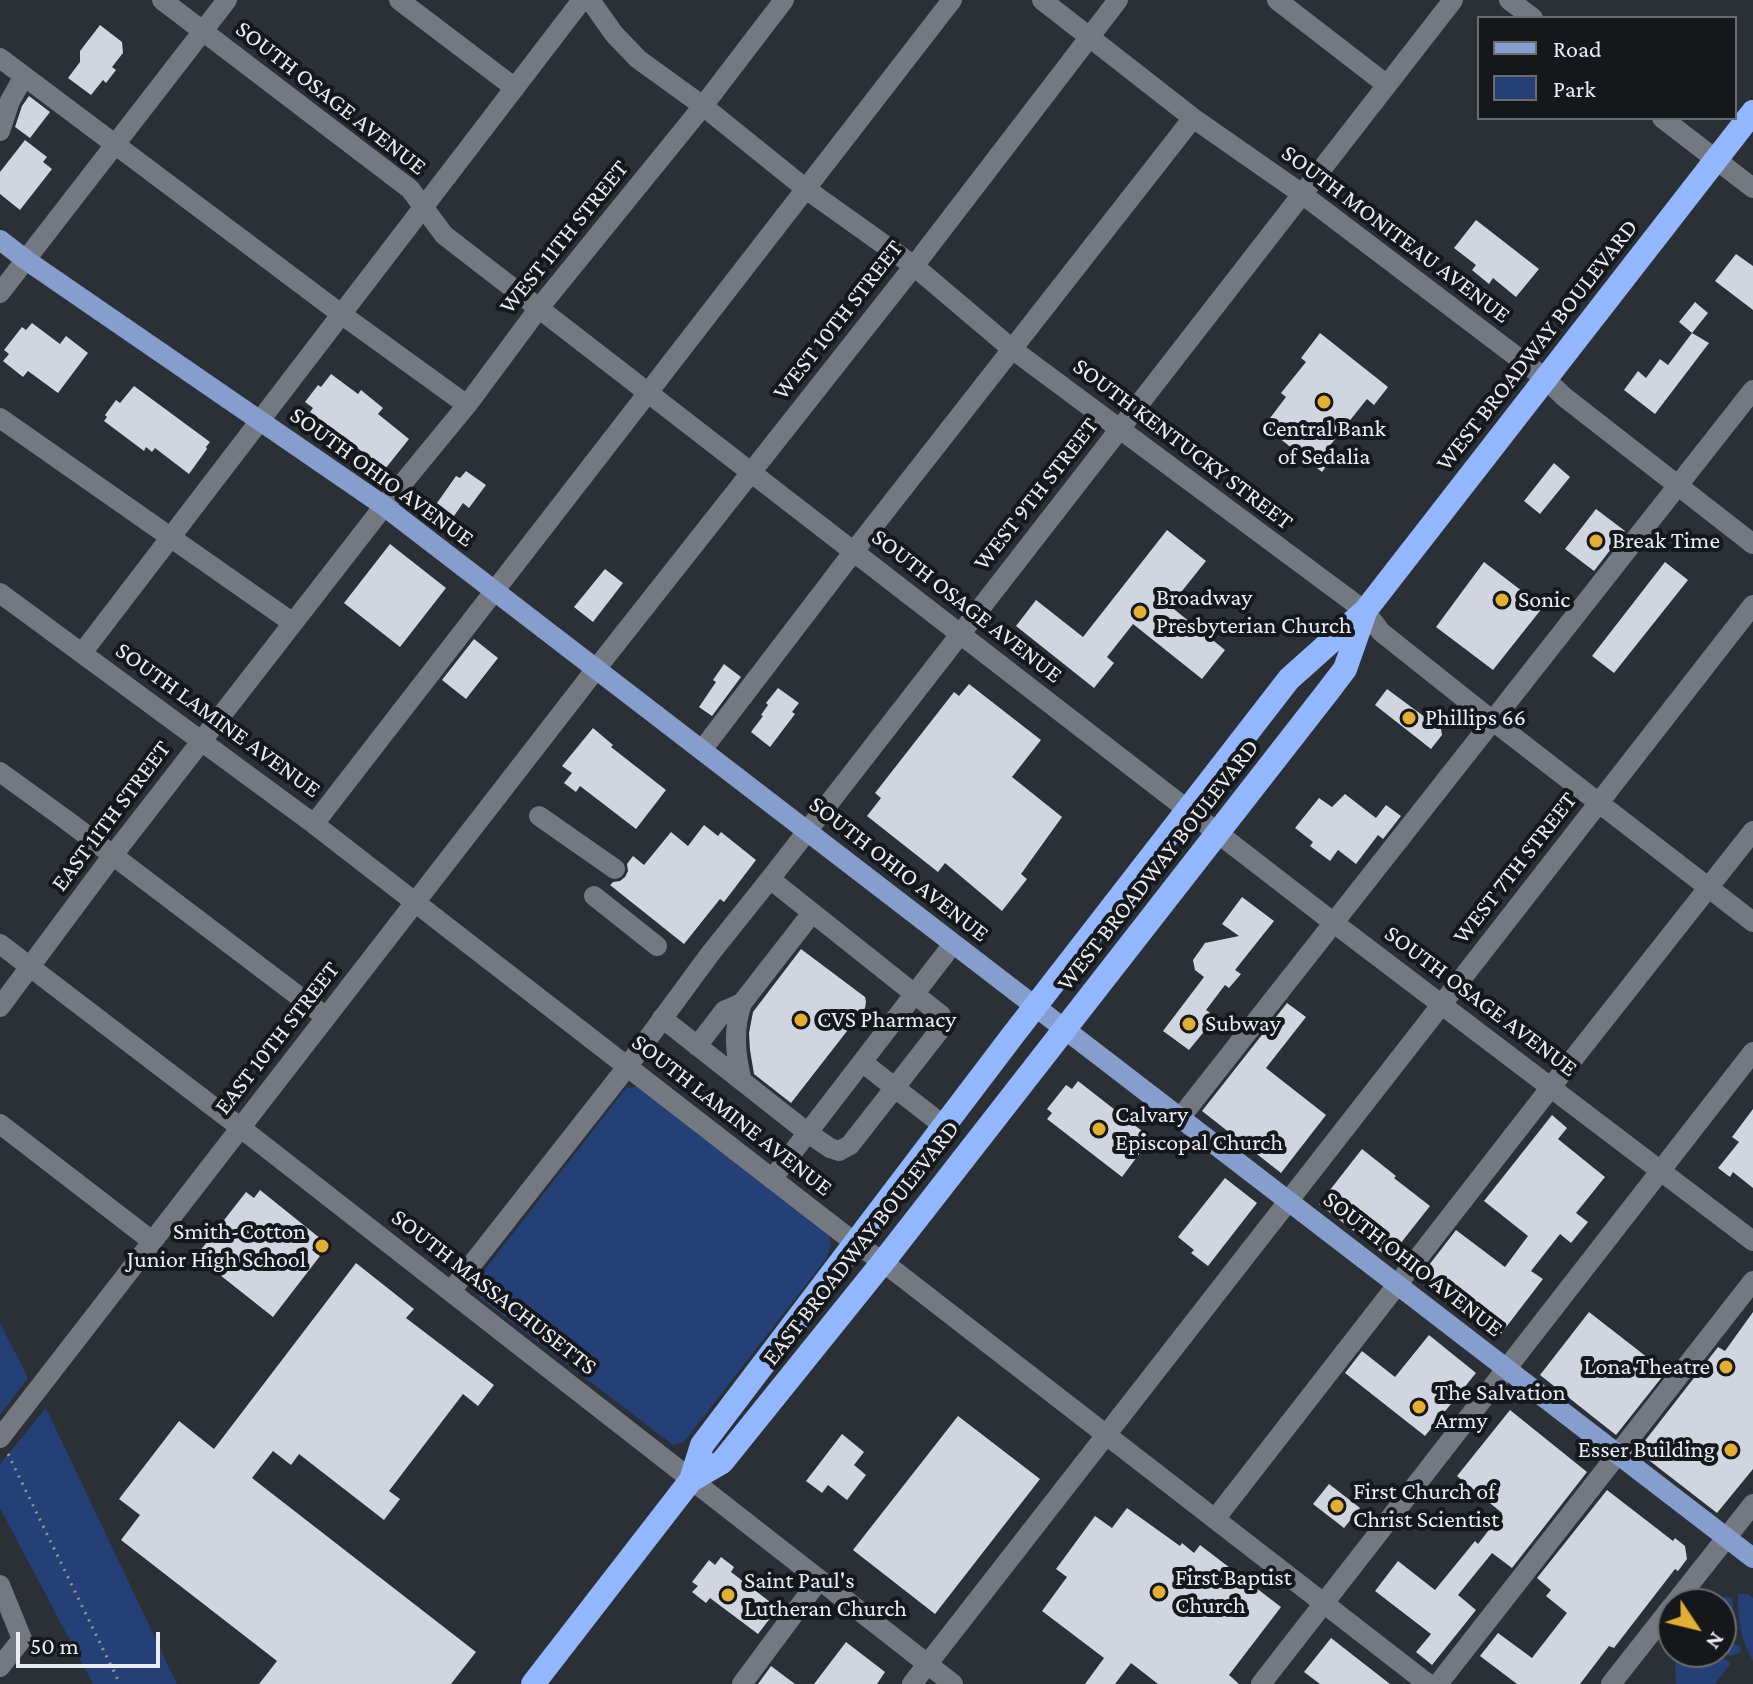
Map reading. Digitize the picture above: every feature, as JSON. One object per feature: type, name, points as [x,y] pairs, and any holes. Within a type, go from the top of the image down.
[{"type":"highway","name":"WEST BROADWAY BOULEVARD","points":[[1035,1006],[1289,679],[1365,611],[1753,112]]},
{"type":"highway","name":"WEST BROADWAY BOULEVARD","points":[[1065,1029],[1345,669],[1365,611]]},
{"type":"highway","name":"EAST BROADWAY BOULEVARD","points":[[533,1684],[691,1480],[702,1445],[1035,1006]]},
{"type":"highway","name":"EAST BROADWAY BOULEVARD","points":[[691,1480],[722,1462],[1065,1029]]},
{"type":"main road","name":"SOUTH OHIO AVENUE","points":[[0,240],[384,506],[1753,1558]]},
{"type":"street","name":"SOUTH OSAGE AVENUE","points":[[162,0],[410,189],[444,235],[1334,923],[1753,1241]]},
{"type":"street","points":[[0,293],[227,0]]},
{"type":"street","points":[[399,0],[515,88]]},
{"type":"street","points":[[82,653],[582,0]]},
{"type":"street","name":"SOUTH KENTUCKY STREET","points":[[590,0],[614,34],[638,59],[703,106],[806,189],[914,266],[1012,349],[1365,611],[1381,632],[1753,922]]},
{"type":"street","name":"WEST 11TH STREET","points":[[384,506],[467,405],[539,308],[703,106],[784,0]]},
{"type":"street","points":[[314,824],[952,0]]},
{"type":"street","name":"SOUTH MONITEAU AVENUE","points":[[1042,0],[1193,118],[1302,194],[1546,379],[1563,396],[1753,544]]},
{"type":"street","name":"WEST 10TH STREET","points":[[596,669],[914,266],[1118,0]]},
{"type":"street","points":[[1277,0],[1387,85]]},
{"type":"street","name":"WEST 9TH STREET","points":[[451,1291],[1453,0]]},
{"type":"street","points":[[1509,0],[1530,16]]},
{"type":"street","points":[[0,58],[467,405]]},
{"type":"street","points":[[0,131],[10,101],[24,76]]},
{"type":"street","points":[[702,750],[1193,118]]},
{"type":"street","points":[[1665,120],[1753,188]]},
{"type":"street","points":[[1180,1118],[1753,390]]},
{"type":"street","points":[[0,418],[293,623]]},
{"type":"street","name":"EAST 11TH STREET","points":[[0,1007],[113,855],[384,506]]},
{"type":"street","name":"SOUTH LAMINE AVENUE","points":[[0,593],[314,824],[1428,1684]]},
{"type":"street","name":"WEST 7TH STREET","points":[[912,1684],[1753,605]]},
{"type":"street","name":"EAST 10TH STREET","points":[[4,1445],[152,1241],[596,669]]},
{"type":"street","points":[[0,772],[326,1017]]},
{"type":"street","points":[[539,816],[615,869]]},
{"type":"street","points":[[1215,1519],[1753,831]]},
{"type":"street","points":[[662,1018],[808,1133],[839,1151],[850,1145],[895,1088],[939,1031],[941,1015],[770,879]]},
{"type":"street","points":[[594,896],[657,946]]},
{"type":"street","points":[[742,1081],[738,1066],[736,1019],[742,1003],[812,913]]},
{"type":"street","name":"SOUTH MASSACHUSETTS","points":[[0,944],[451,1291],[953,1684]]},
{"type":"street","points":[[772,1179],[953,944]]},
{"type":"street","points":[[697,1046],[724,1011],[742,1003]]},
{"type":"street","points":[[1261,1684],[1753,1052]]},
{"type":"street","points":[[862,1062],[944,1126]]},
{"type":"street","points":[[0,1124],[152,1241]]},
{"type":"street","points":[[1438,1684],[1753,1281]]},
{"type":"street","points":[[1687,1588],[1753,1504]]},
{"type":"street","points":[[742,1684],[819,1580]]},
{"type":"street","points":[[0,1585],[22,1639],[0,1667]]},
{"type":"street","points":[[1611,1684],[1657,1626]]},
{"type":"path","points":[[4,1445],[120,1684]]},
{"type":"green space","points":[[626,1088],[648,1090],[829,1233],[831,1245],[826,1259],[683,1443],[673,1445],[479,1297],[475,1289],[476,1281]]},
{"type":"green space","points":[[0,1323],[28,1378],[0,1415]]},
{"type":"green space","points":[[46,1408],[177,1684],[93,1684],[0,1508],[0,1464]]},
{"type":"green space","points":[[1738,1594],[1748,1594],[1753,1598],[1753,1661],[1741,1629]]},
{"type":"green space","points":[[1675,1668],[1727,1668],[1715,1684],[1676,1684]]},
{"type":"building","points":[[100,25],[122,42],[123,53],[112,67],[116,70],[91,95],[68,78],[80,62],[80,51]]},
{"type":"building","points":[[29,96],[50,112],[30,138],[15,127]]},
{"type":"building","points":[[25,140],[47,157],[43,162],[52,169],[20,210],[0,194],[0,172]]},
{"type":"building","points":[[1476,220],[1539,269],[1516,297],[1493,278],[1489,284],[1472,270],[1476,265],[1454,248]]},
{"type":"building","points":[[1736,254],[1753,266],[1753,310],[1715,281]]},
{"type":"building","points":[[1695,302],[1708,313],[1692,333],[1679,322]]},
{"type":"building","points":[[32,323],[60,344],[66,336],[88,353],[58,393],[28,371],[23,377],[3,361],[9,354],[4,350],[22,327],[26,330]]},
{"type":"building","name":"Central Bank of Sedalia","points":[[1320,333],[1388,387],[1374,405],[1367,399],[1328,448],[1335,454],[1322,472],[1264,426],[1286,397],[1281,393],[1306,362],[1301,358]]},
{"type":"building","points":[[1692,333],[1709,343],[1655,414],[1624,390],[1638,371],[1646,378],[1660,359],[1668,365]]},
{"type":"building","points":[[331,374],[358,394],[361,390],[383,408],[378,414],[409,439],[385,469],[310,412],[313,408],[305,402]]},
{"type":"building","points":[[134,386],[210,442],[189,474],[155,448],[152,452],[146,447],[144,451],[104,421],[116,400],[120,403]]},
{"type":"building","points":[[1554,463],[1570,477],[1540,514],[1524,501]]},
{"type":"building","points":[[466,471],[486,485],[469,508],[463,503],[454,516],[437,503],[456,476],[460,478]]},
{"type":"building","name":"Break Time","points":[[1596,509],[1625,531],[1594,571],[1565,549]]},
{"type":"building","name":"Broadway Presbyterian Church","points":[[1167,530],[1206,561],[1170,606],[1225,650],[1202,679],[1133,624],[1107,657],[1114,663],[1094,688],[1016,626],[1036,600],[1083,637]]},
{"type":"building","points":[[390,544],[446,588],[400,647],[344,603]]},
{"type":"building","points":[[1484,562],[1543,607],[1493,670],[1436,627]]},
{"type":"building","points":[[1665,562],[1688,580],[1614,673],[1592,656]]},
{"type":"building","points":[[605,569],[623,583],[593,622],[574,607]]},
{"type":"building","points":[[474,639],[498,658],[466,699],[442,680]]},
{"type":"building","points":[[724,664],[741,677],[712,716],[699,707]]},
{"type":"building","points":[[969,684],[1041,740],[1012,777],[1062,817],[1021,874],[1027,879],[1002,911],[945,863],[938,872],[867,816],[881,798],[875,793],[954,692],[959,696]]},
{"type":"building","points":[[778,688],[799,703],[792,712],[795,714],[770,747],[751,732]]},
{"type":"building","name":"Phillips 66","points":[[1387,689],[1441,729],[1442,735],[1431,749],[1375,705]]},
{"type":"building","points":[[593,728],[613,745],[611,747],[666,790],[636,829],[580,786],[576,792],[564,783],[572,773],[562,766]]},
{"type":"building","points":[[1345,794],[1376,818],[1386,805],[1401,816],[1383,839],[1378,835],[1356,864],[1338,850],[1330,861],[1310,846],[1313,842],[1295,828],[1319,798],[1332,807]]},
{"type":"building","points":[[704,825],[718,836],[721,832],[756,860],[724,902],[720,899],[684,944],[610,885],[625,877],[627,864],[633,856],[644,865],[671,832],[688,846]]},
{"type":"building","points":[[1242,897],[1274,921],[1235,970],[1241,974],[1229,988],[1225,985],[1206,1010],[1216,1017],[1189,1050],[1163,1031],[1204,977],[1195,970],[1193,960],[1205,943],[1239,936],[1222,924]]},
{"type":"building","name":"CVS Pharmacy","points":[[801,949],[865,997],[866,1002],[865,1008],[791,1103],[754,1074],[749,1033],[753,1012]]},
{"type":"building","points":[[1287,1003],[1306,1017],[1266,1068],[1326,1115],[1281,1173],[1202,1111]]},
{"type":"building","name":"Calvary Episcopal Church","points":[[1078,1081],[1151,1138],[1122,1177],[1047,1119],[1052,1113],[1047,1109],[1066,1085],[1072,1089]]},
{"type":"building","points":[[1753,1109],[1753,1188],[1733,1172],[1730,1177],[1718,1168],[1739,1142],[1732,1137]]},
{"type":"building","points":[[1552,1115],[1567,1128],[1558,1139],[1605,1177],[1576,1213],[1588,1222],[1571,1243],[1560,1234],[1531,1271],[1543,1279],[1497,1339],[1419,1278],[1456,1230],[1505,1267],[1528,1236],[1484,1201]]},
{"type":"building","points":[[1362,1149],[1430,1206],[1389,1258],[1319,1204]]},
{"type":"building","points":[[1225,1178],[1257,1203],[1208,1266],[1191,1253],[1194,1250],[1178,1237]]},
{"type":"building","points":[[260,1190],[321,1239],[312,1250],[320,1256],[273,1317],[196,1256],[246,1192],[254,1198]]},
{"type":"building","points":[[356,1263],[414,1309],[406,1318],[494,1385],[478,1406],[463,1394],[389,1491],[400,1499],[384,1520],[299,1454],[291,1465],[273,1451],[252,1478],[476,1652],[451,1684],[259,1684],[277,1661],[121,1540],[140,1515],[119,1499],[179,1421],[214,1449]]},
{"type":"building","points":[[1589,1312],[1666,1372],[1616,1435],[1540,1375]]},
{"type":"building","points":[[1753,1312],[1753,1469],[1717,1513],[1637,1451],[1718,1347],[1725,1351]]},
{"type":"building","name":"The Salvation Army","points":[[1429,1335],[1476,1373],[1425,1436],[1345,1373],[1362,1351],[1395,1377]]},
{"type":"building","points":[[1510,1410],[1587,1472],[1512,1568],[1492,1553],[1458,1595],[1476,1610],[1432,1665],[1416,1652],[1431,1634],[1375,1591],[1398,1561],[1435,1590],[1502,1513],[1457,1476]]},
{"type":"building","points":[[958,1416],[1040,1479],[935,1614],[853,1550]]},
{"type":"building","points":[[842,1434],[864,1452],[854,1465],[866,1475],[847,1500],[828,1485],[822,1493],[806,1481]]},
{"type":"building","name":"First Church of Christ Scientist","points":[[1329,1484],[1360,1508],[1344,1528],[1313,1504]]},
{"type":"building","points":[[1607,1490],[1673,1541],[1675,1538],[1685,1546],[1687,1559],[1678,1571],[1675,1569],[1660,1588],[1657,1588],[1657,1592],[1614,1648],[1609,1646],[1580,1684],[1517,1684],[1480,1656],[1498,1633],[1532,1658],[1567,1613],[1546,1596],[1551,1590],[1537,1578]]},
{"type":"building","name":"First Baptist Church","points":[[1127,1508],[1180,1546],[1182,1543],[1194,1553],[1200,1545],[1281,1607],[1229,1675],[1239,1684],[1158,1684],[1131,1663],[1115,1684],[1085,1684],[1104,1658],[1042,1611],[1067,1577],[1056,1569],[1095,1516],[1112,1528]]},
{"type":"building","name":"Saint Paul's Lutheran Church","points":[[721,1557],[734,1567],[731,1572],[778,1608],[758,1634],[710,1598],[706,1603],[692,1592],[698,1586],[692,1582],[709,1560],[715,1565]]},
{"type":"building","points":[[1331,1638],[1390,1684],[1320,1684],[1304,1672]]},
{"type":"building","points":[[846,1642],[885,1672],[877,1684],[814,1684]]},
{"type":"building","points":[[771,1666],[795,1684],[758,1684]]},
{"type":"place","name":"Central Bank of Sedalia","points":[[1324,402]]},
{"type":"place","name":"Break Time","points":[[1596,541]]},
{"type":"place","name":"Sonic","points":[[1502,600]]},
{"type":"place","name":"Broadway Presbyterian Church","points":[[1140,612]]},
{"type":"place","name":"Phillips 66","points":[[1409,718]]},
{"type":"place","name":"CVS Pharmacy","points":[[801,1020]]},
{"type":"place","name":"Subway","points":[[1189,1024]]},
{"type":"place","name":"Calvary Episcopal Church","points":[[1099,1129]]},
{"type":"place","name":"Smith-Cotton Junior High School","points":[[322,1246]]},
{"type":"place","name":"Lona Theatre","points":[[1726,1367]]},
{"type":"place","name":"The Salvation Army","points":[[1419,1407]]},
{"type":"place","name":"Esser Building","points":[[1731,1450]]},
{"type":"place","name":"First Church of Christ Scientist","points":[[1337,1506]]},
{"type":"place","name":"First Baptist Church","points":[[1159,1592]]},
{"type":"place","name":"Saint Paul's Lutheran Church","points":[[728,1595]]}]
